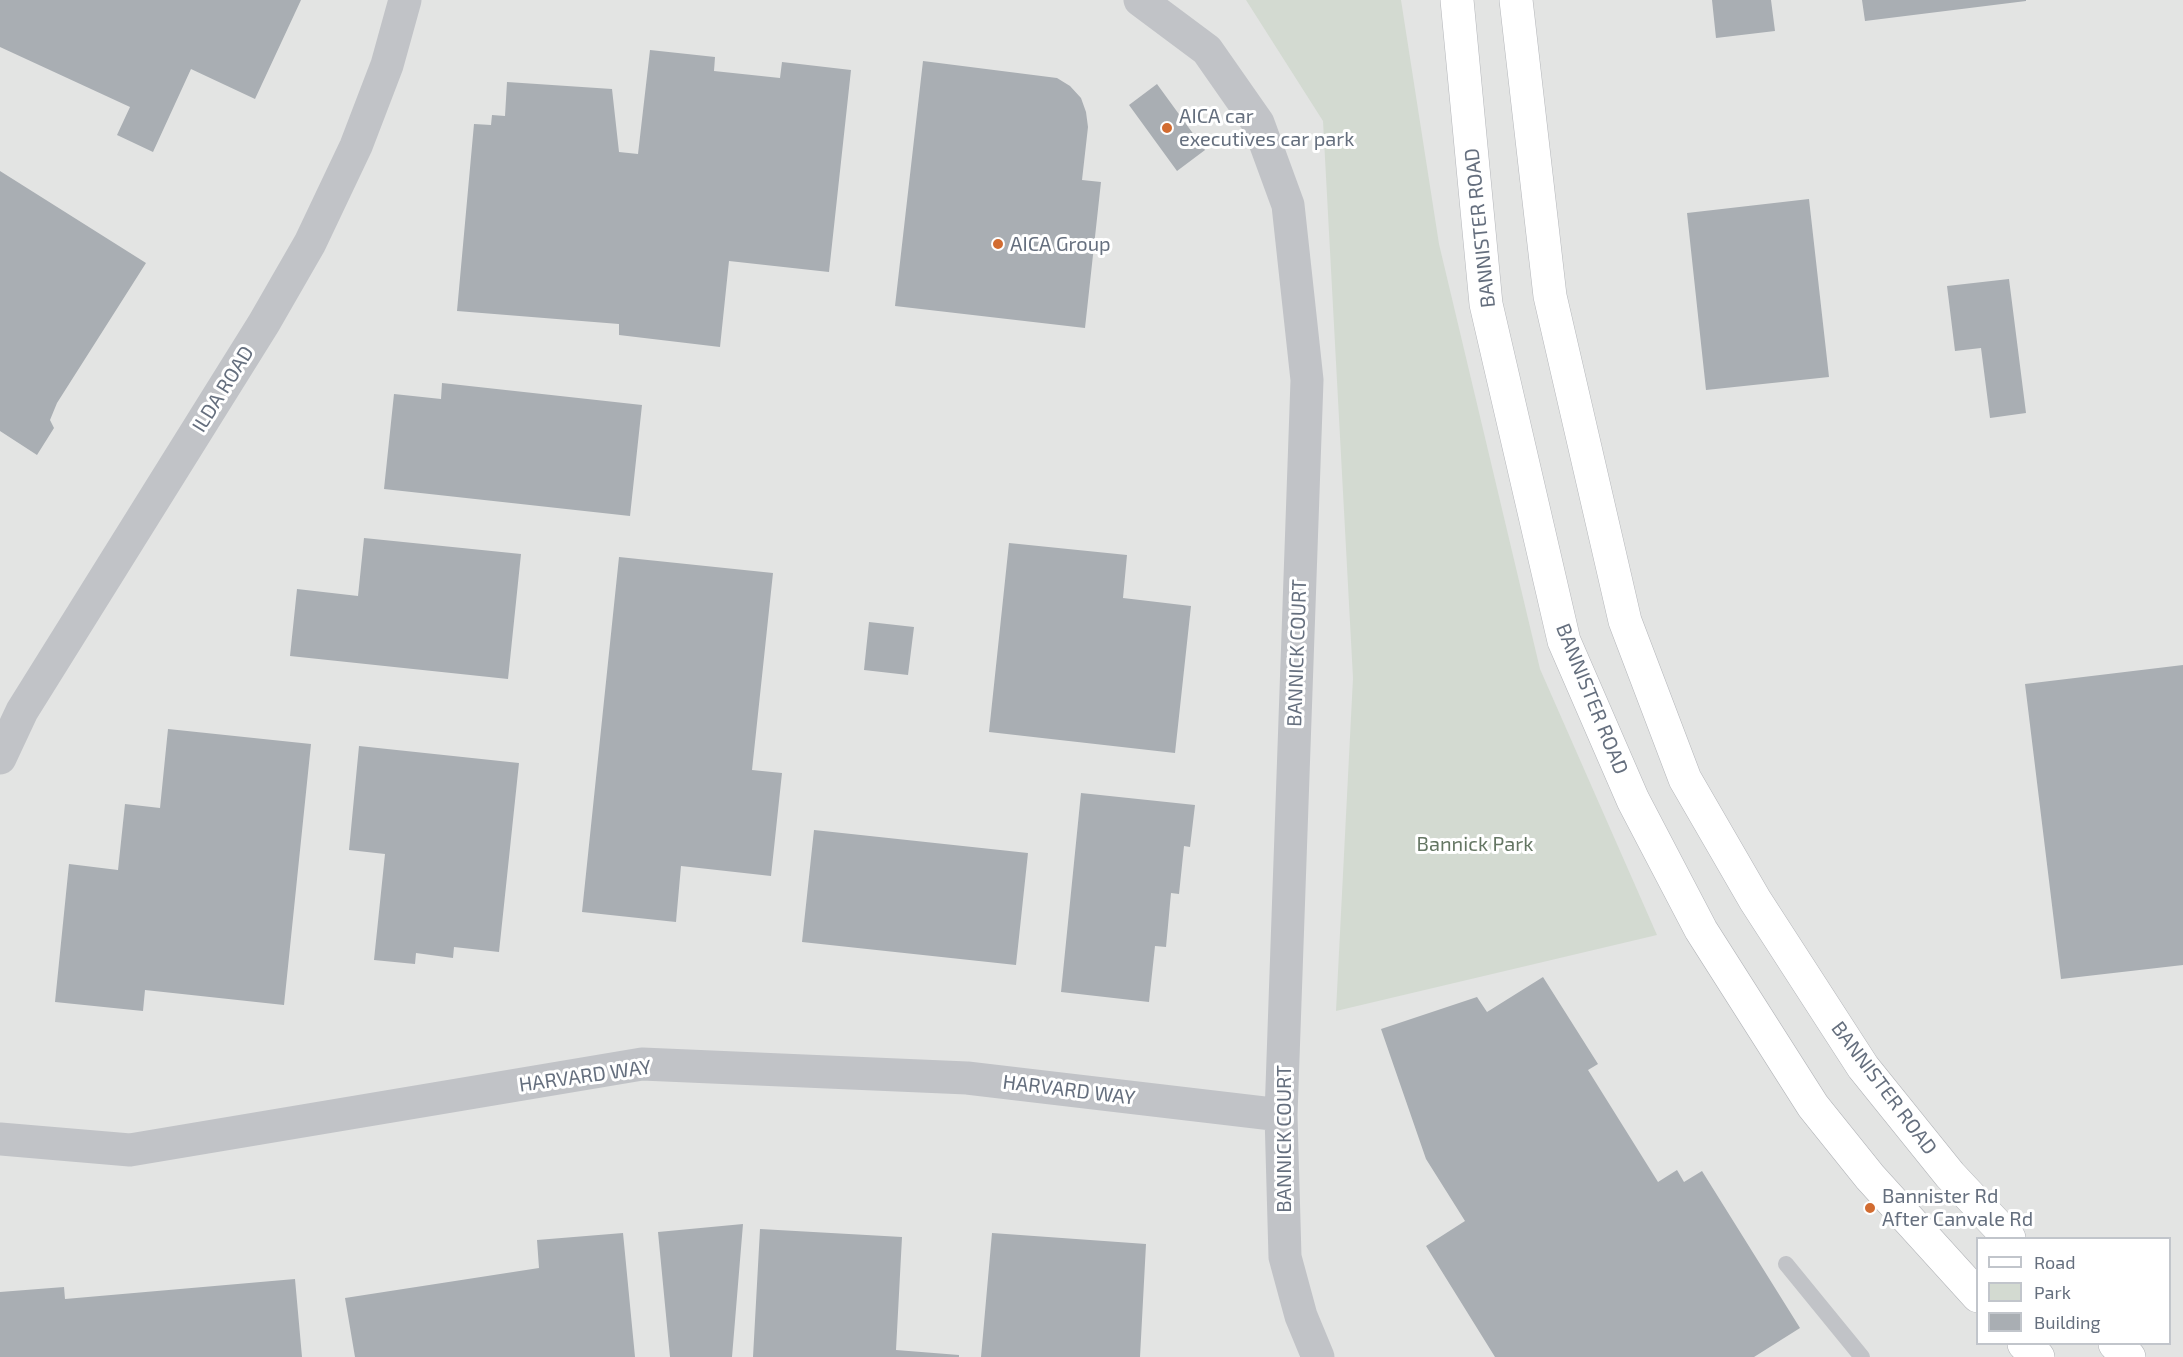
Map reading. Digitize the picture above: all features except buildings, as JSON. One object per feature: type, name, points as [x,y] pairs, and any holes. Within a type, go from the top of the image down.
[{"type":"main road","name":"BANNISTER ROAD","points":[[1457,0],[1486,304],[1564,641],[1634,800],[1701,930],[1813,1106],[1870,1177],[1976,1295]]},
{"type":"main road","name":"BANNISTER ROAD","points":[[1516,0],[1550,296],[1625,621],[1685,779],[1755,900],[1863,1067],[1950,1175],[2007,1237]]},
{"type":"main road","points":[[2116,1345],[2129,1357]]},
{"type":"street","name":"ILDA ROAD","points":[[0,758],[22,711],[258,333],[310,243],[356,146],[387,65],[405,0]]},
{"type":"street","name":"BANNICK COURT","points":[[1140,0],[1207,50],[1258,123],[1288,205],[1307,380],[1281,1115],[1285,1257],[1301,1316],[1318,1357]]},
{"type":"street","name":"HARVARD WAY","points":[[0,1139],[130,1150],[642,1064],[967,1078],[1281,1115]]},
{"type":"lane","points":[[1786,1264],[1857,1356]]},
{"type":"shaded area","points":[[0,0],[2183,0],[2183,1357],[0,1357]]},
{"type":"green space","name":"Bannick Park","points":[[1246,0],[1401,0],[1439,244],[1540,669],[1657,935],[1336,1011],[1353,678],[1323,121]]},
{"type":"place","name":"AICA car executives car park","points":[[1167,128]]},
{"type":"place","name":"AICA Group","points":[[998,244]]},
{"type":"place","name":"Bannister Rd After Canvale Rd","points":[[1870,1208]]}]
